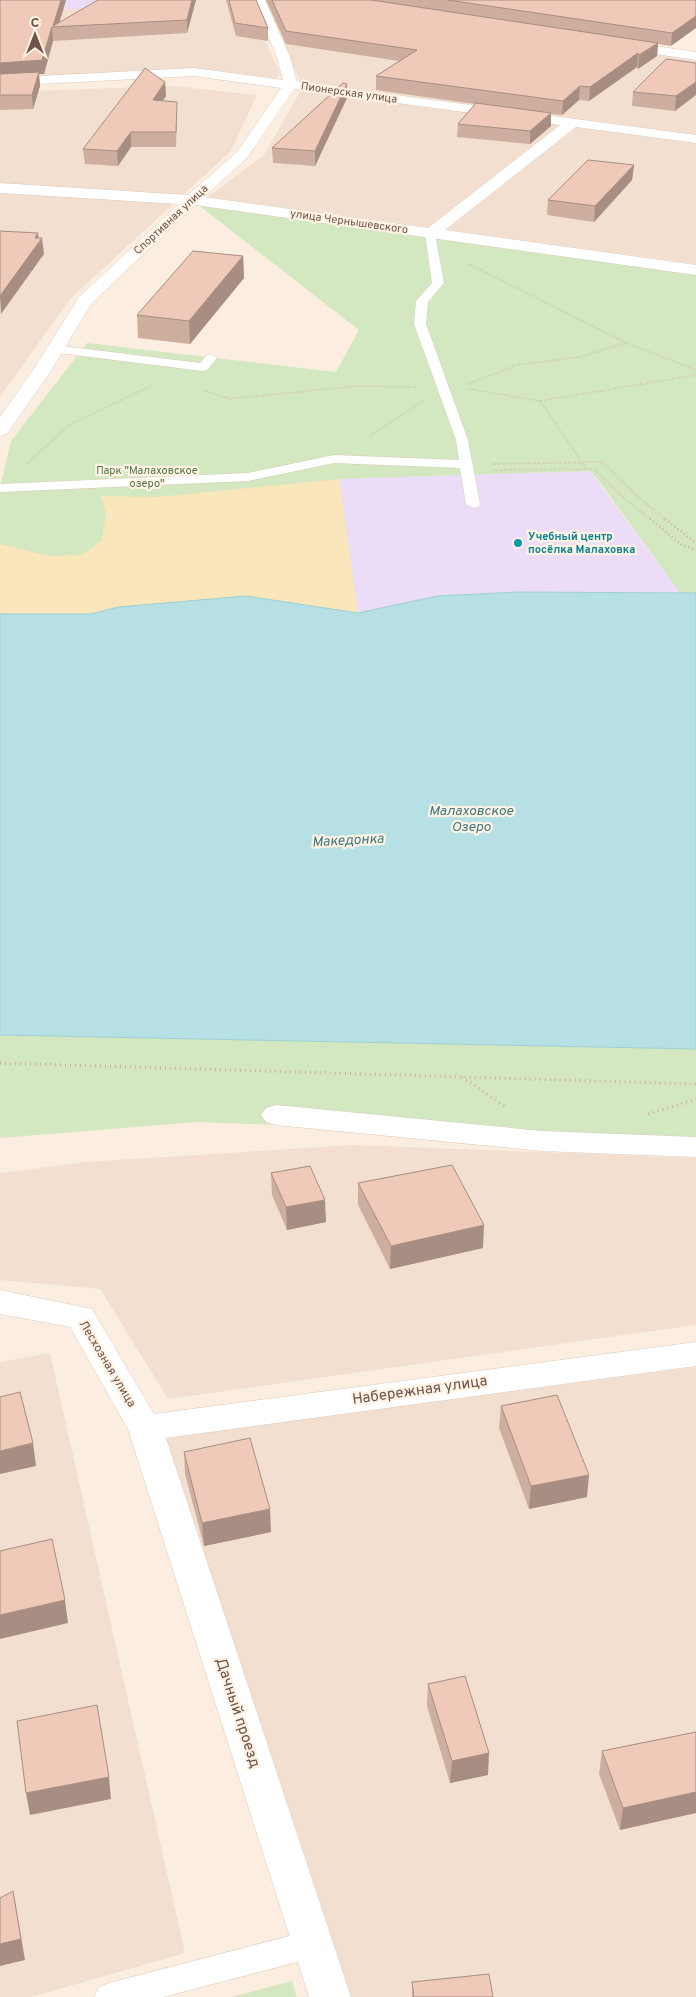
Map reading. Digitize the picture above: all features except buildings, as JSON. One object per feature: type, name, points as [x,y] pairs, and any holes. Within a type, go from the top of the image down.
[{"type":"street","points":[[259,0],[291,81],[290,85]]},
{"type":"street","points":[[607,43],[696,56]]},
{"type":"street","name":"Пионерская улица","points":[[0,82],[194,72],[696,139]]},
{"type":"street","name":"Спортивная улица","points":[[0,430],[42,371],[85,301],[242,155],[290,85]]},
{"type":"street","points":[[432,240],[572,123]]},
{"type":"street","name":"улица Чернышевского","points":[[0,188],[192,200],[432,240],[696,270]]},
{"type":"street","points":[[276,1115],[542,1141],[696,1147]]},
{"type":"street","name":"Лесхозная улица","points":[[0,1302],[81,1317],[145,1428]]},
{"type":"street","name":"Набережная улица","points":[[145,1428],[696,1354]]},
{"type":"street","name":"Дачный проезд","points":[[145,1428],[330,1997]]},
{"type":"lane","points":[[432,240],[438,283],[422,301],[420,324],[462,440],[473,504]]},
{"type":"lane","points":[[54,349],[207,362]]},
{"type":"lane","points":[[0,488],[241,477],[334,459],[468,467]]},
{"type":"lane","points":[[109,1997],[313,1944]]},
{"type":"path","points":[[432,240],[627,343],[696,370]]},
{"type":"path","points":[[460,387],[517,365],[580,358],[627,343]]},
{"type":"path","points":[[0,488],[69,425],[166,378],[207,362]]},
{"type":"path","points":[[202,390],[230,400],[358,386],[460,387],[540,401],[696,376]]},
{"type":"path","points":[[334,459],[444,387]]},
{"type":"path","points":[[540,401],[586,468]]},
{"type":"path","points":[[468,467],[602,462],[638,497],[691,541],[696,542]]},
{"type":"path","points":[[468,467],[586,468],[597,471],[625,499],[682,545],[696,550]]},
{"type":"path","points":[[0,1062],[696,1084]]},
{"type":"path","points":[[461,1077],[508,1108]]},
{"type":"path","points":[[644,1115],[696,1099]]},
{"type":"shaded area","points":[[0,0],[98,0],[97,8],[0,11]]},
{"type":"shaded area","points":[[98,0],[248,0],[280,74],[274,80],[194,68],[0,80],[0,11]]},
{"type":"shaded area","points":[[265,0],[310,0],[696,60],[696,135],[300,82]]},
{"type":"shaded area","points":[[174,86],[257,95],[231,151],[71,298],[0,397],[0,92]]},
{"type":"shaded area","points":[[301,90],[696,142],[696,264],[208,197],[264,155]]},
{"type":"shaded area","points":[[590,471],[680,593],[518,592],[438,596],[358,613],[339,479]]},
{"type":"shaded area","points":[[353,1145],[696,1158],[696,1325],[168,1399],[100,1289],[0,1280],[0,1173],[86,1162]]},
{"type":"shaded area","points":[[50,1353],[185,1953],[31,1997],[0,1997],[0,1362]]},
{"type":"shaded area","points":[[696,1367],[696,1997],[347,1997],[160,1438]]},
{"type":"green space","name":"Парк \"Малаховское озеро\"","points":[[192,200],[696,270],[696,593],[680,593],[590,471],[339,479],[358,613],[112,609],[91,614],[0,614],[0,488],[11,441],[87,343],[336,372],[359,330]]},
{"type":"green space","points":[[0,1035],[696,1049],[696,1140],[197,1122],[0,1138]]},
{"type":"green space","points":[[292,1981],[297,1997],[231,1997]]},
{"type":"sand","points":[[339,479],[358,613],[246,596],[118,607],[91,614],[0,614],[0,544],[50,556],[82,555],[102,540],[106,514],[101,496],[157,497]]},
{"type":"water","name":"Малаховское Озеро","points":[[518,592],[696,593],[696,1049],[0,1035],[0,614],[91,614],[118,607],[246,596],[358,613],[437,596]]},
{"type":"place","name":"Учебный центр посёлка Малаховка","points":[[518,543]]},
{"type":"water label","name":"Македонка","points":[[348,841]]}]
